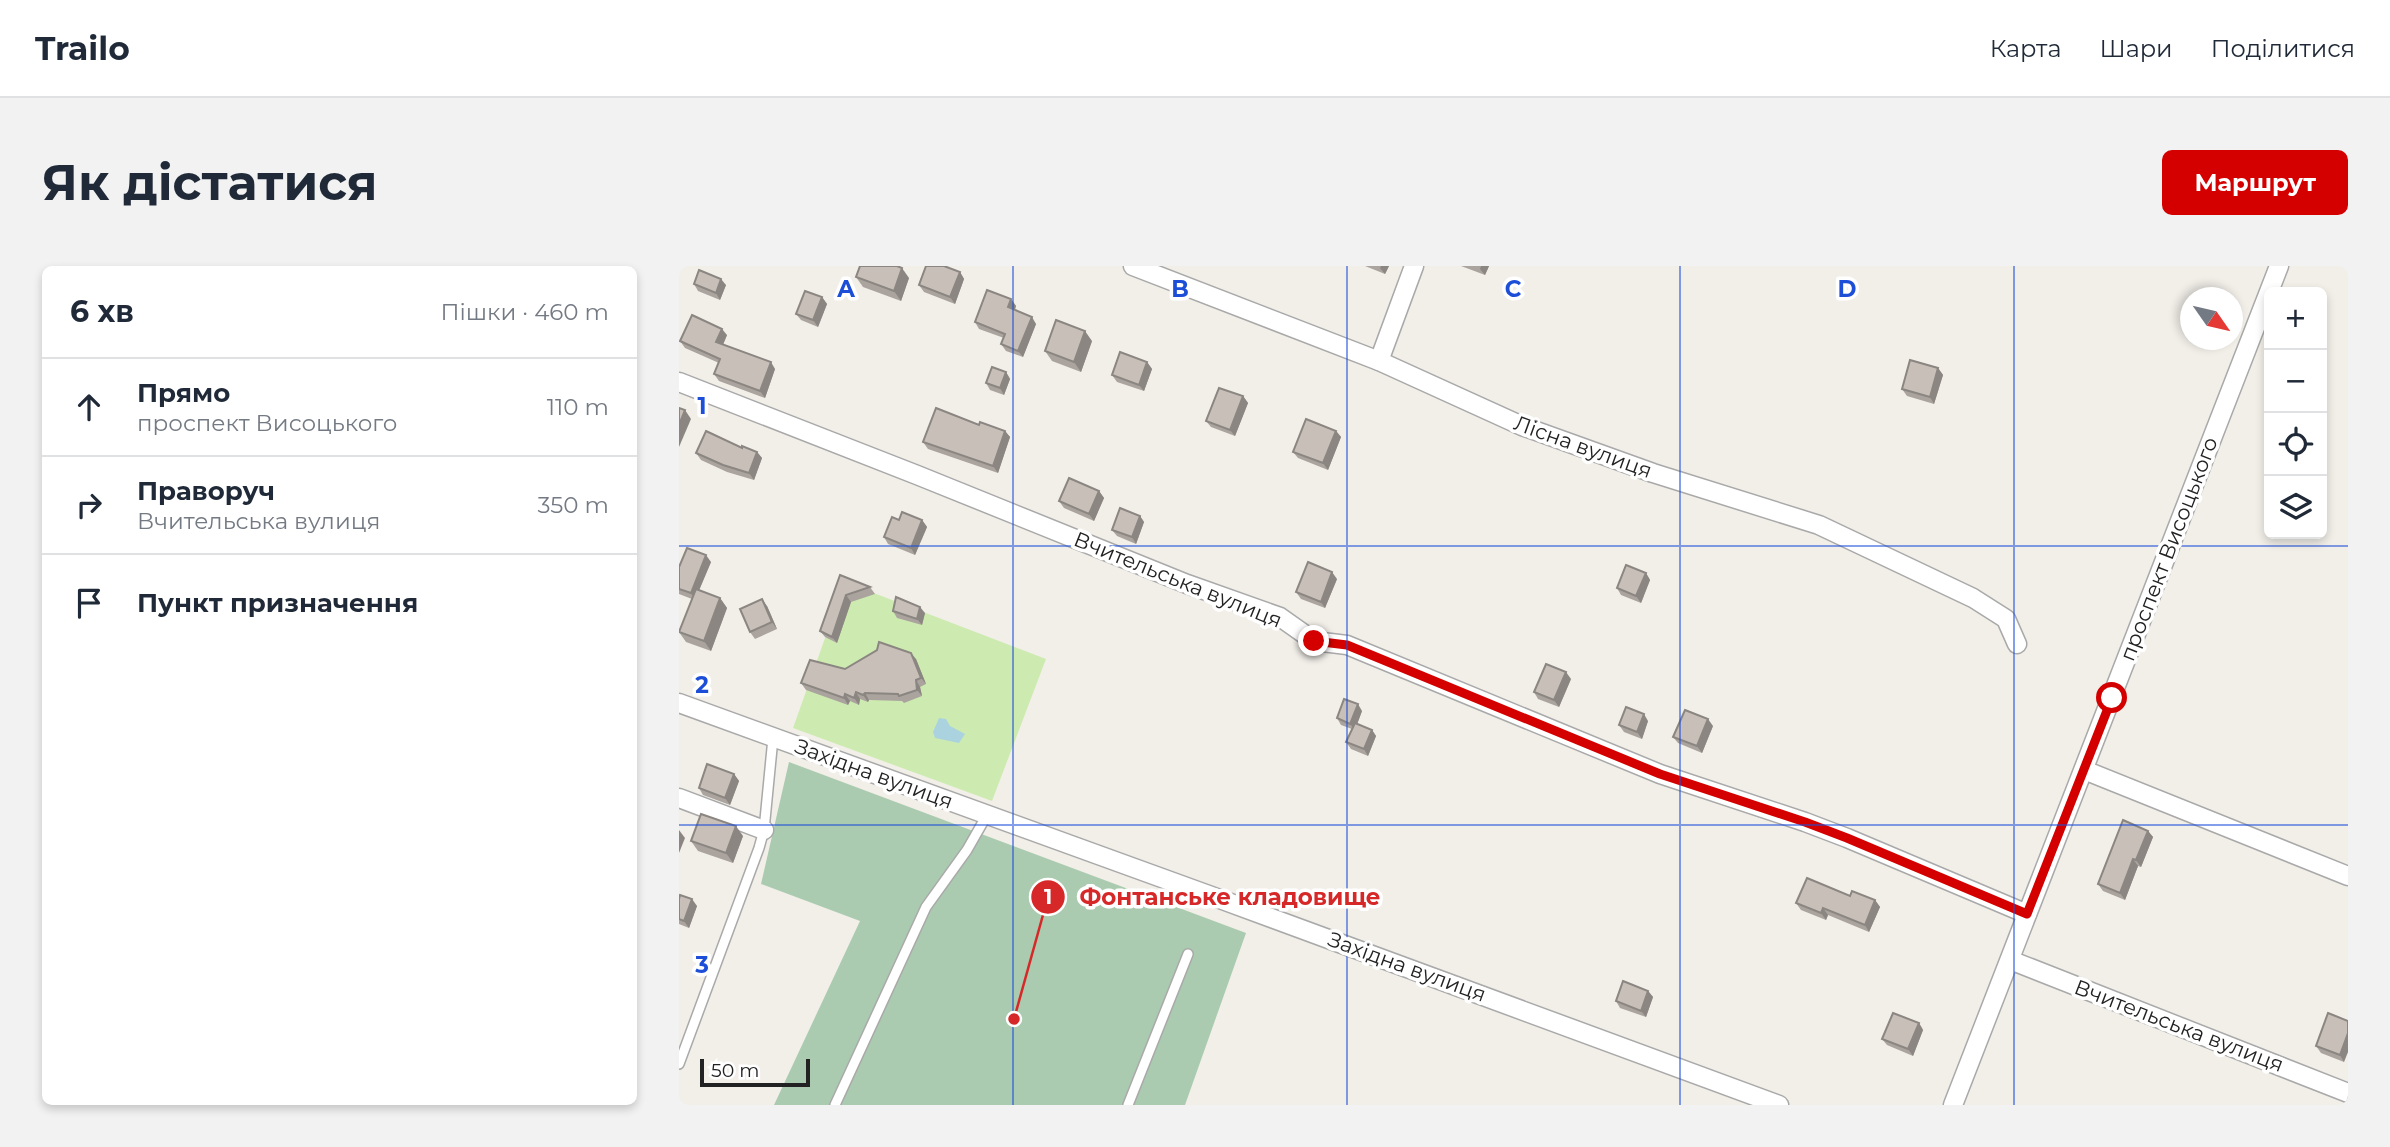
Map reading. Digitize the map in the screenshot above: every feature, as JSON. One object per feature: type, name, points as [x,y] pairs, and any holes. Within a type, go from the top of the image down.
[{"type":"street","name":"Лісна вулиця","points":[[1133,266],[1379,361],[1522,426],[1653,473],[1819,526],[1973,598],[2006,619],[2017,645]]},
{"type":"street","points":[[1379,361],[1414,266]]},
{"type":"street","name":"проспект Висоцького","points":[[1953,1105],[2279,266]]},
{"type":"street","name":"Вчительська вулиця","points":[[679,382],[1187,584],[1280,617],[1314,641],[1347,645],[1660,774],[1826,830],[2027,914]]},
{"type":"street","name":"Західна вулиця","points":[[679,704],[1779,1105]]},
{"type":"street","points":[[2084,771],[2348,876]]},
{"type":"street","points":[[679,798],[764,830]]},
{"type":"street","name":"Вчительська вулиця","points":[[2010,960],[2348,1093]]},
{"type":"lane","points":[[679,1064],[759,848],[764,830],[773,738]]},
{"type":"lane","points":[[835,1105],[926,907],[967,850],[987,815]]},
{"type":"lane","points":[[1128,1105],[1188,954]]},
{"type":"green space","points":[[845,582],[1046,659],[992,801],[793,728]]},
{"type":"green space","points":[[789,762],[1246,933],[1185,1105],[774,1105],[860,921],[761,884]]},
{"type":"water","points":[[939,718],[946,719],[950,726],[965,734],[959,743],[935,738],[933,732]]},
{"type":"building","points":[[860,266],[902,268],[894,291],[856,277]]},
{"type":"building","points":[[926,266],[944,266],[960,272],[950,297],[919,285]]},
{"type":"building","points":[[699,270],[721,279],[716,293],[694,284]]},
{"type":"building","points":[[987,290],[1011,299],[1008,307],[1032,317],[1018,351],[1001,344],[1005,334],[975,322]]},
{"type":"building","points":[[805,291],[822,297],[813,320],[796,314]]},
{"type":"building","points":[[692,315],[722,329],[716,342],[771,362],[760,391],[714,374],[720,359],[680,341]]},
{"type":"building","points":[[1056,320],[1085,331],[1074,362],[1045,351]]},
{"type":"building","points":[[1120,352],[1147,362],[1139,385],[1112,375]]},
{"type":"building","points":[[1910,360],[1938,368],[1930,397],[1902,389]]},
{"type":"building","points":[[992,367],[1006,372],[1000,388],[986,383]]},
{"type":"building","points":[[1219,388],[1243,396],[1230,430],[1206,421]]},
{"type":"building","points":[[679,408],[685,410],[679,425]]},
{"type":"building","points":[[936,408],[979,425],[980,422],[1005,431],[993,466],[923,442]]},
{"type":"building","points":[[1306,419],[1336,431],[1323,463],[1293,452]]},
{"type":"building","points":[[706,431],[757,452],[749,473],[696,453]]},
{"type":"building","points":[[1069,478],[1099,491],[1089,514],[1059,501]]},
{"type":"building","points":[[1120,508],[1140,516],[1132,537],[1112,530]]},
{"type":"building","points":[[902,512],[922,520],[911,548],[884,537],[892,517],[899,520]]},
{"type":"building","points":[[687,548],[706,555],[691,593],[679,589],[679,567]]},
{"type":"building","points":[[1308,562],[1332,572],[1321,602],[1296,592]]},
{"type":"building","points":[[1626,565],[1646,573],[1636,596],[1617,588]]},
{"type":"building","points":[[840,575],[870,587],[846,595],[832,637],[820,631]]},
{"type":"building","points":[[696,589],[720,598],[704,641],[679,632]]},
{"type":"building","points":[[896,597],[920,607],[917,619],[893,611]]},
{"type":"building","points":[[762,599],[772,622],[750,632],[740,609]]},
{"type":"building","points":[[879,642],[911,653],[921,678],[916,680],[917,690],[899,696],[863,695],[856,692],[854,698],[845,694],[844,698],[801,683],[810,660],[845,669],[877,650]]},
{"type":"building","points":[[1546,664],[1566,672],[1554,700],[1534,692]]},
{"type":"building","points":[[1344,699],[1358,704],[1350,724],[1337,718]]},
{"type":"building","points":[[1626,707],[1644,714],[1637,732],[1619,725]]},
{"type":"building","points":[[1685,710],[1708,719],[1697,746],[1673,737]]},
{"type":"building","points":[[1355,723],[1372,730],[1364,749],[1346,742]]},
{"type":"building","points":[[707,764],[734,774],[725,798],[699,788]]},
{"type":"building","points":[[701,814],[736,826],[726,853],[691,841]]},
{"type":"building","points":[[2123,820],[2148,831],[2136,860],[2133,859],[2120,893],[2098,884]]},
{"type":"building","points":[[1807,878],[1850,896],[1852,891],[1875,900],[1865,925],[1823,908],[1821,913],[1796,903]]},
{"type":"building","points":[[680,895],[692,899],[684,921],[679,919]]},
{"type":"building","points":[[1623,981],[1648,991],[1641,1011],[1616,1001]]},
{"type":"building","points":[[1893,1013],[1919,1023],[1908,1049],[1882,1039]]},
{"type":"building","points":[[2328,1013],[2348,1021],[2348,1033],[2340,1055],[2316,1046]]},
{"type":"place","name":"Фонтанське кладовище","points":[[1014,1019]]},
{"type":"route","points":[[1314,641],[1347,645],[1660,774],[1847,838],[2027,914],[2112,698]]}]
